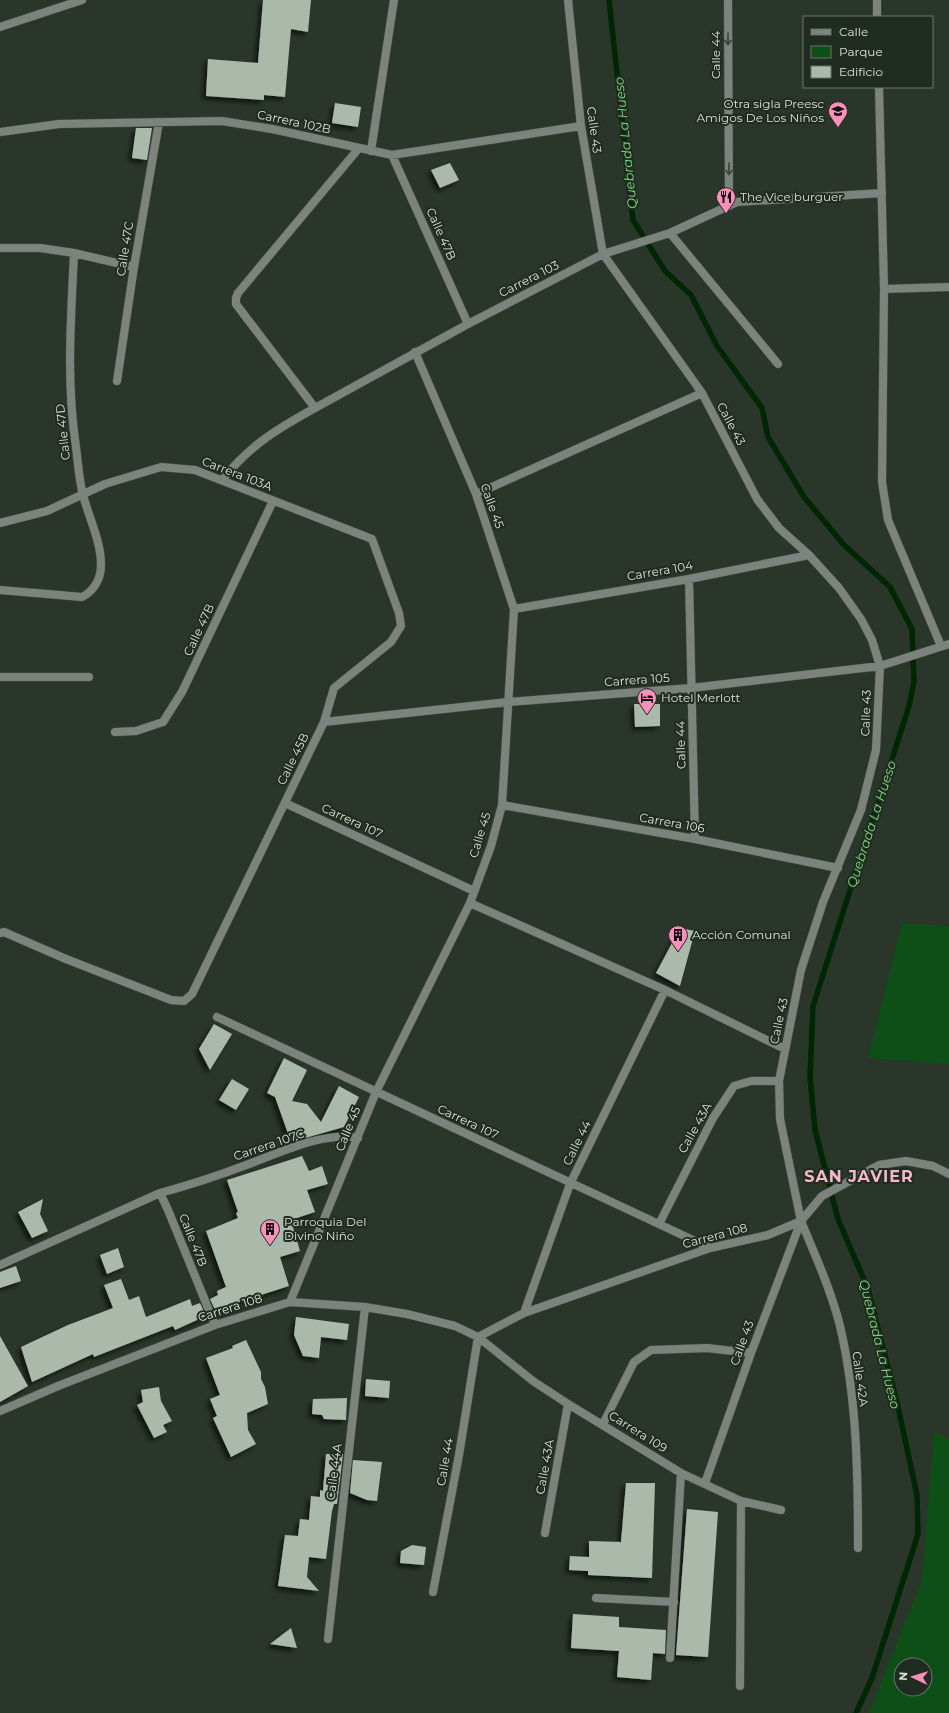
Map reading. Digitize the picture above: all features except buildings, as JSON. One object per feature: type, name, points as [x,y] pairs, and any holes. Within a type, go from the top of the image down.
[{"type":"street","points":[[0,28],[82,0]]},
{"type":"street","points":[[371,151],[394,0]]},
{"type":"street","name":"Calle 43","points":[[568,0],[581,126],[603,254],[702,393],[757,499],[779,528],[809,555],[839,588],[861,619],[872,640],[880,666],[876,750],[861,810],[823,902],[801,970],[779,1081],[780,1120],[801,1221],[705,1483]]},
{"type":"street","name":"Calle 44","points":[[728,0],[729,205]]},
{"type":"street","points":[[877,0],[877,16]]},
{"type":"street","points":[[879,88],[884,289],[882,482],[888,520],[945,645]]},
{"type":"street","name":"Carrera 102B","points":[[0,132],[59,124],[230,121],[392,155],[581,126]]},
{"type":"street","name":"Calle 47C","points":[[117,381],[134,267],[159,122]]},
{"type":"street","points":[[315,408],[236,304],[236,298],[238,293],[359,148]]},
{"type":"street","name":"Calle 47B","points":[[392,155],[468,324]]},
{"type":"street","name":"Carrera 103","points":[[222,480],[238,459],[275,430],[468,324],[603,254],[667,233],[737,202],[882,193]]},
{"type":"street","points":[[667,233],[778,364]]},
{"type":"street","points":[[0,248],[40,248],[74,253],[134,267]]},
{"type":"street","name":"Calle 47D","points":[[0,590],[82,598],[91,592],[97,583],[101,566],[99,544],[83,494],[74,433],[70,383],[69,329],[74,253]]},
{"type":"street","points":[[884,289],[949,287]]},
{"type":"street","name":"Calle 45","points":[[290,1302],[376,1092],[470,903],[491,846],[502,805],[514,609],[476,494],[416,352]]},
{"type":"street","points":[[476,494],[702,393]]},
{"type":"street","name":"Carrera 103A","points":[[0,523],[47,511],[105,484],[161,467],[195,470],[372,539]]},
{"type":"street","name":"Calle 47B","points":[[115,732],[136,731],[163,722],[182,692],[273,501]]},
{"type":"street","name":"Calle 45B","points":[[0,933],[4,932],[66,960],[171,1000],[184,1001],[192,994],[324,722],[334,688],[391,642],[401,626],[399,613],[372,539]]},
{"type":"street","name":"Carrera 104","points":[[514,609],[689,579],[809,555]]},
{"type":"street","name":"Calle 44","points":[[689,579],[695,839]]},
{"type":"street","name":"Carrera 105","points":[[324,722],[508,702],[691,688],[880,666],[945,645]]},
{"type":"street","points":[[0,677],[89,677]]},
{"type":"street","name":"Carrera 107","points":[[285,803],[474,891]]},
{"type":"street","name":"Carrera 106","points":[[502,805],[695,839],[838,868]]},
{"type":"street","points":[[470,903],[665,990],[785,1049]]},
{"type":"street","name":"Calle 44","points":[[524,1312],[570,1184],[665,990]]},
{"type":"street","name":"Carrera 107","points":[[217,1017],[570,1184],[710,1248]]},
{"type":"street","name":"Calle 43A","points":[[659,1224],[713,1118],[734,1086],[751,1081],[779,1081]]},
{"type":"street","name":"Carrera 107C","points":[[160,1193],[190,1186],[295,1147],[334,1136],[358,1138]]},
{"type":"street","name":"Carrera 108","points":[[478,1337],[524,1312],[710,1248],[768,1235],[801,1221],[822,1196],[879,1165],[906,1161],[933,1166],[949,1174]]},
{"type":"street","points":[[0,1264],[160,1193]]},
{"type":"street","name":"Calle 47B","points":[[160,1193],[215,1325]]},
{"type":"street","name":"Calle 42A","points":[[801,1221],[822,1274],[840,1326],[849,1376],[856,1453],[858,1548]]},
{"type":"street","name":"Carrera 108","points":[[0,1411],[58,1386],[215,1325],[290,1302],[366,1307],[407,1314],[455,1326],[478,1337],[495,1351]]},
{"type":"street","name":"Calle 44A","points":[[328,1640],[366,1307]]},
{"type":"street","name":"Calle 44","points":[[433,1592],[460,1454],[478,1337]]},
{"type":"street","points":[[603,1424],[634,1362],[651,1350],[707,1348],[751,1354]]},
{"type":"street","name":"Carrera 109","points":[[495,1351],[533,1381],[568,1404],[682,1473],[741,1500],[781,1510]]},
{"type":"street","name":"Calle 43A","points":[[545,1533],[568,1404]]},
{"type":"street","points":[[670,1658],[682,1473]]},
{"type":"street","points":[[740,1686],[741,1500]]},
{"type":"street","points":[[596,1598],[674,1602]]},
{"type":"green space","points":[[902,923],[949,926],[949,1064],[868,1058]]},
{"type":"green space","points":[[934,1431],[949,1440],[949,1713],[869,1713],[922,1580]]},
{"type":"waterway","name":"Quebrada La Hueso","points":[[609,0],[633,220],[665,271],[691,295],[717,346],[762,408],[768,437],[804,497],[844,545],[890,587],[912,629],[914,682],[909,706],[813,1006],[810,1077],[815,1130],[838,1219],[868,1289],[898,1407],[917,1495],[918,1534],[872,1678],[856,1713]]},
{"type":"place","name":"Otra sigla Preesc Amigos De Los Niños","points":[[838,128]]},
{"type":"place","name":"The Vice burguer","points":[[726,214]]},
{"type":"place","name":"Hotel Merlott","points":[[647,715]]},
{"type":"place","name":"Acción Comunal","points":[[678,952]]},
{"type":"place","name":"Parroquia Del Divino Niño","points":[[270,1246]]},
{"type":"district","name":"SAN JAVIER","points":[[859,1176]]}]
